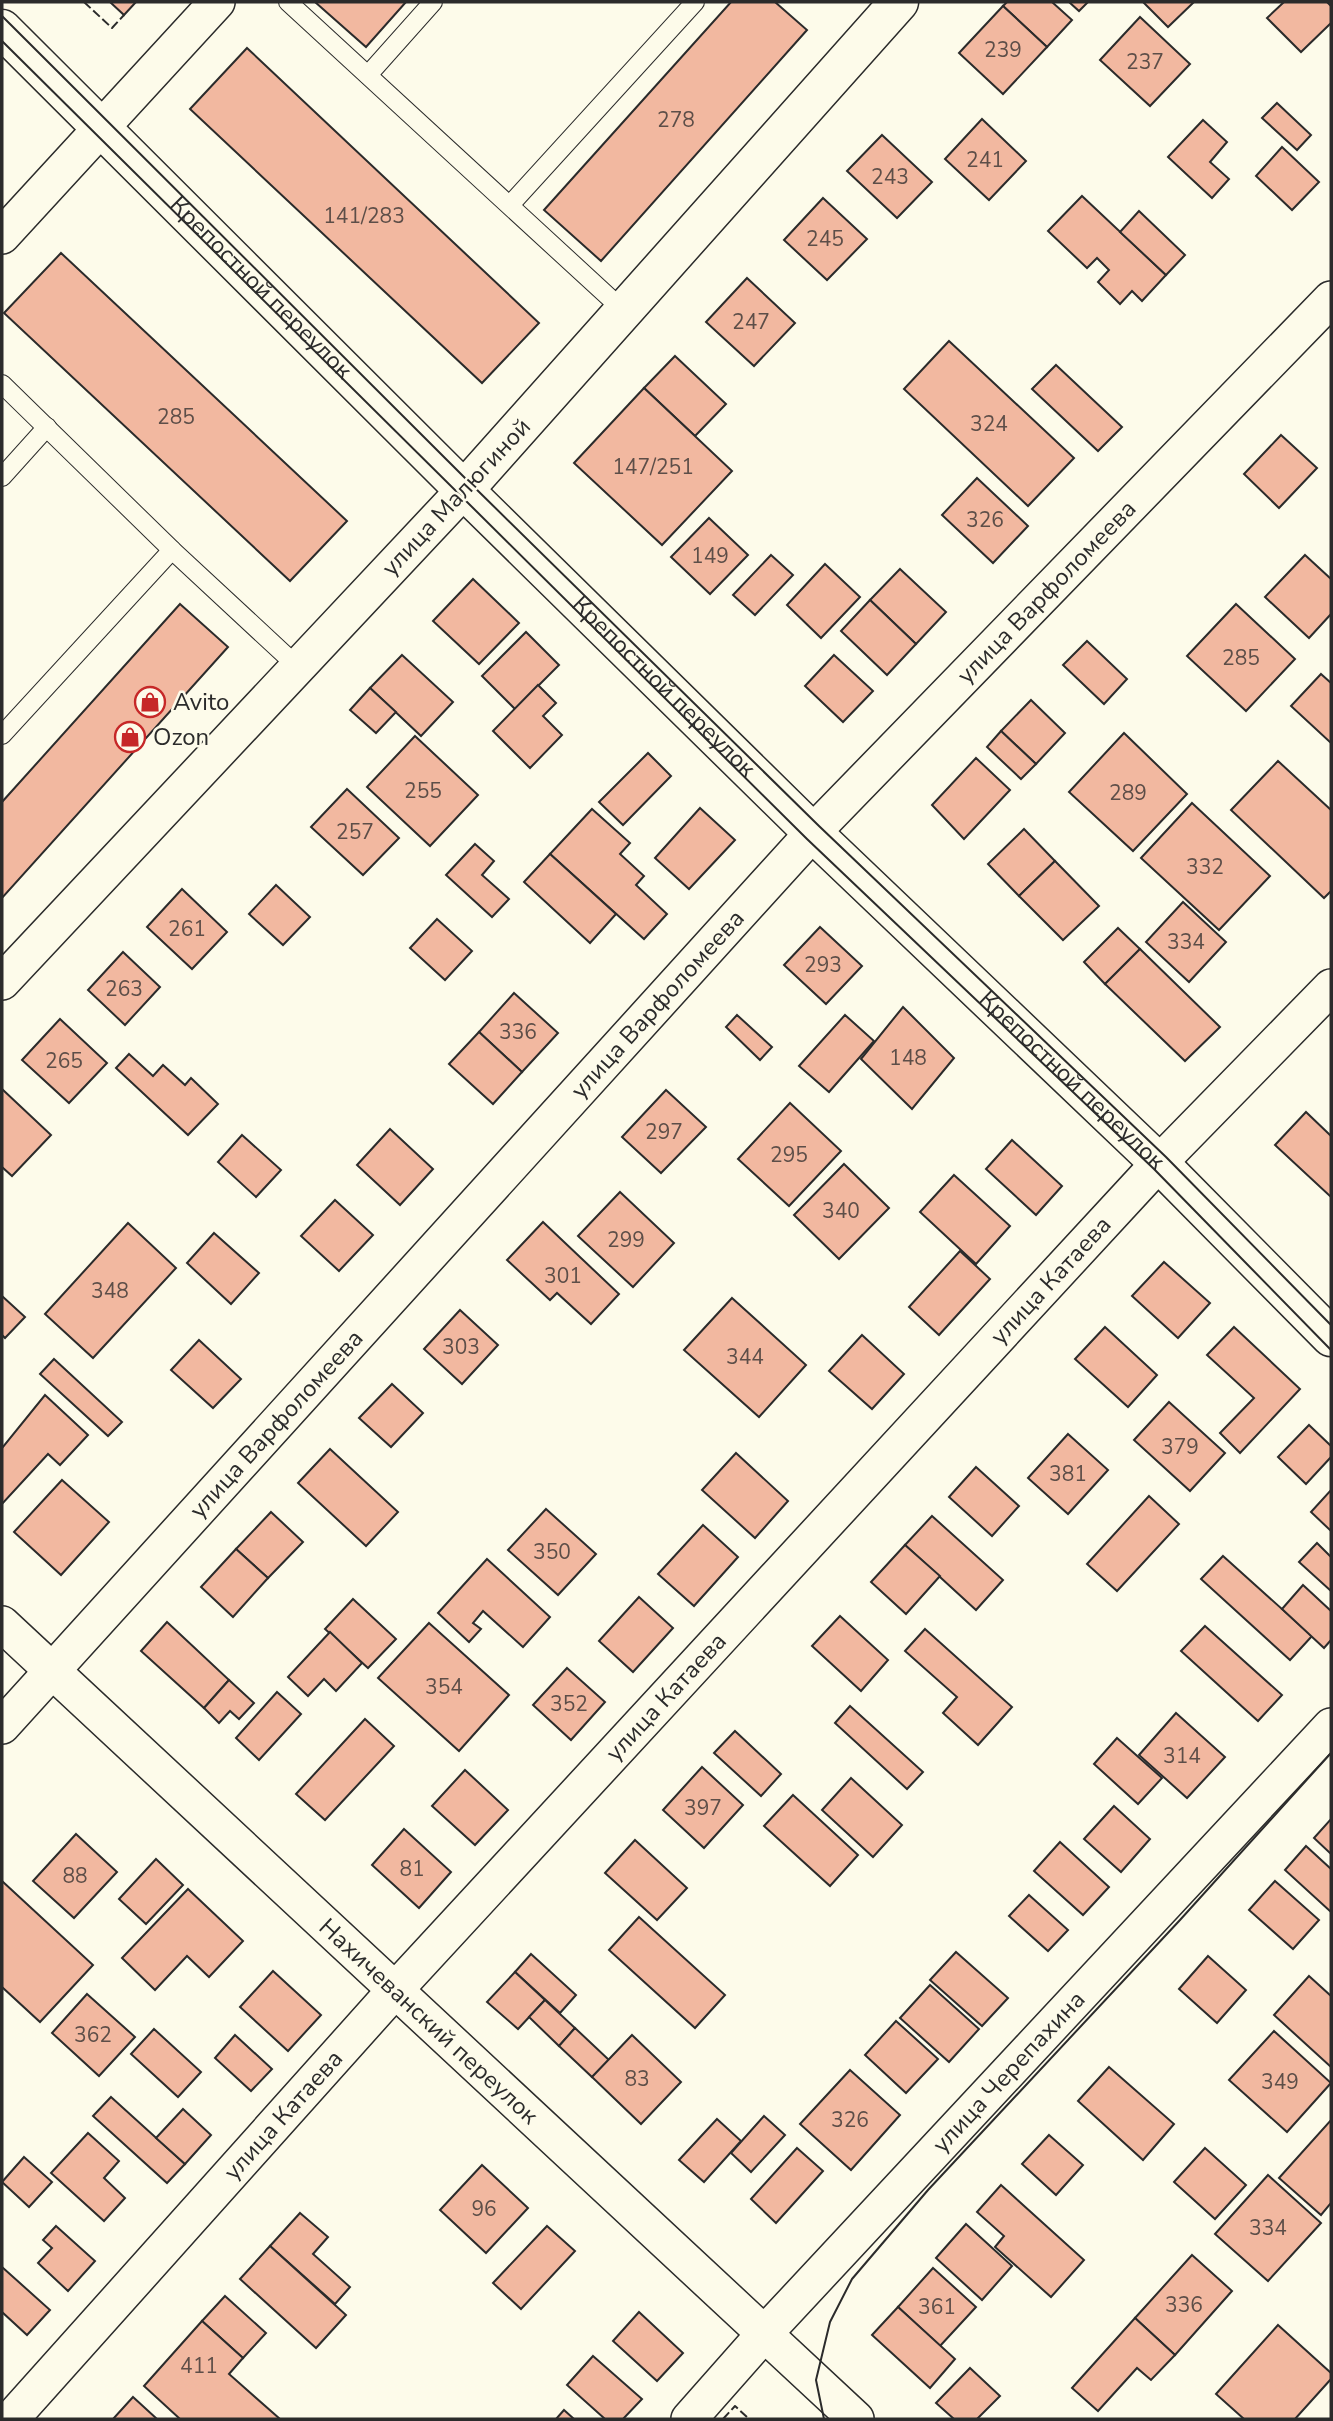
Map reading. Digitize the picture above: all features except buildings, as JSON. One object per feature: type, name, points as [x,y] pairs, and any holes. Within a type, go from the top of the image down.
[{"type":"street","points":[[2,236],[217,2]]},
{"type":"street","name":"улица Малюгиной","points":[[2,982],[464,490],[897,2]]},
{"type":"street","name":"Крепостной переулок","points":[[2,29],[464,490],[813,833],[1160,1163],[1331,1337]]},
{"type":"street","name":"улица Варфоломеева","points":[[2,1726],[813,833],[1331,299]]},
{"type":"street","name":"улица Катаева","points":[[11,2419],[397,1989],[1160,1163],[1331,986]]},
{"type":"street","name":"Нахичеванский переулок","points":[[2,1624],[856,2419]]},
{"type":"street","name":"улица Черепахина","points":[[689,2419],[765,2333],[1331,1726]]},
{"type":"lane","points":[[288,2],[624,311]]},
{"type":"lane","points":[[368,75],[433,2]]},
{"type":"lane","points":[[510,205],[695,2]]},
{"type":"lane","points":[[2,384],[172,550],[298,667]]},
{"type":"lane","points":[[2,477],[47,427]]},
{"type":"lane","points":[[2,735],[172,550]]},
{"type":"tram line","points":[[2,16],[470,483],[819,826],[1166,1157],[1331,1325]]},
{"type":"tram line","points":[[2,41],[807,839],[1154,1169],[1331,1350]]},
{"type":"tram line","points":[[824,2419],[816,2380],[830,2322],[852,2279],[928,2190],[1180,1920],[1331,1753]]},
{"type":"fence","points":[[84,2],[112,28],[124,15]]},
{"type":"fence","points":[[723,2419],[735,2406],[749,2419]]},
{"type":"place","name":"Avito","points":[[150,702]]},
{"type":"place","name":"Ozon","points":[[130,737]]}]
